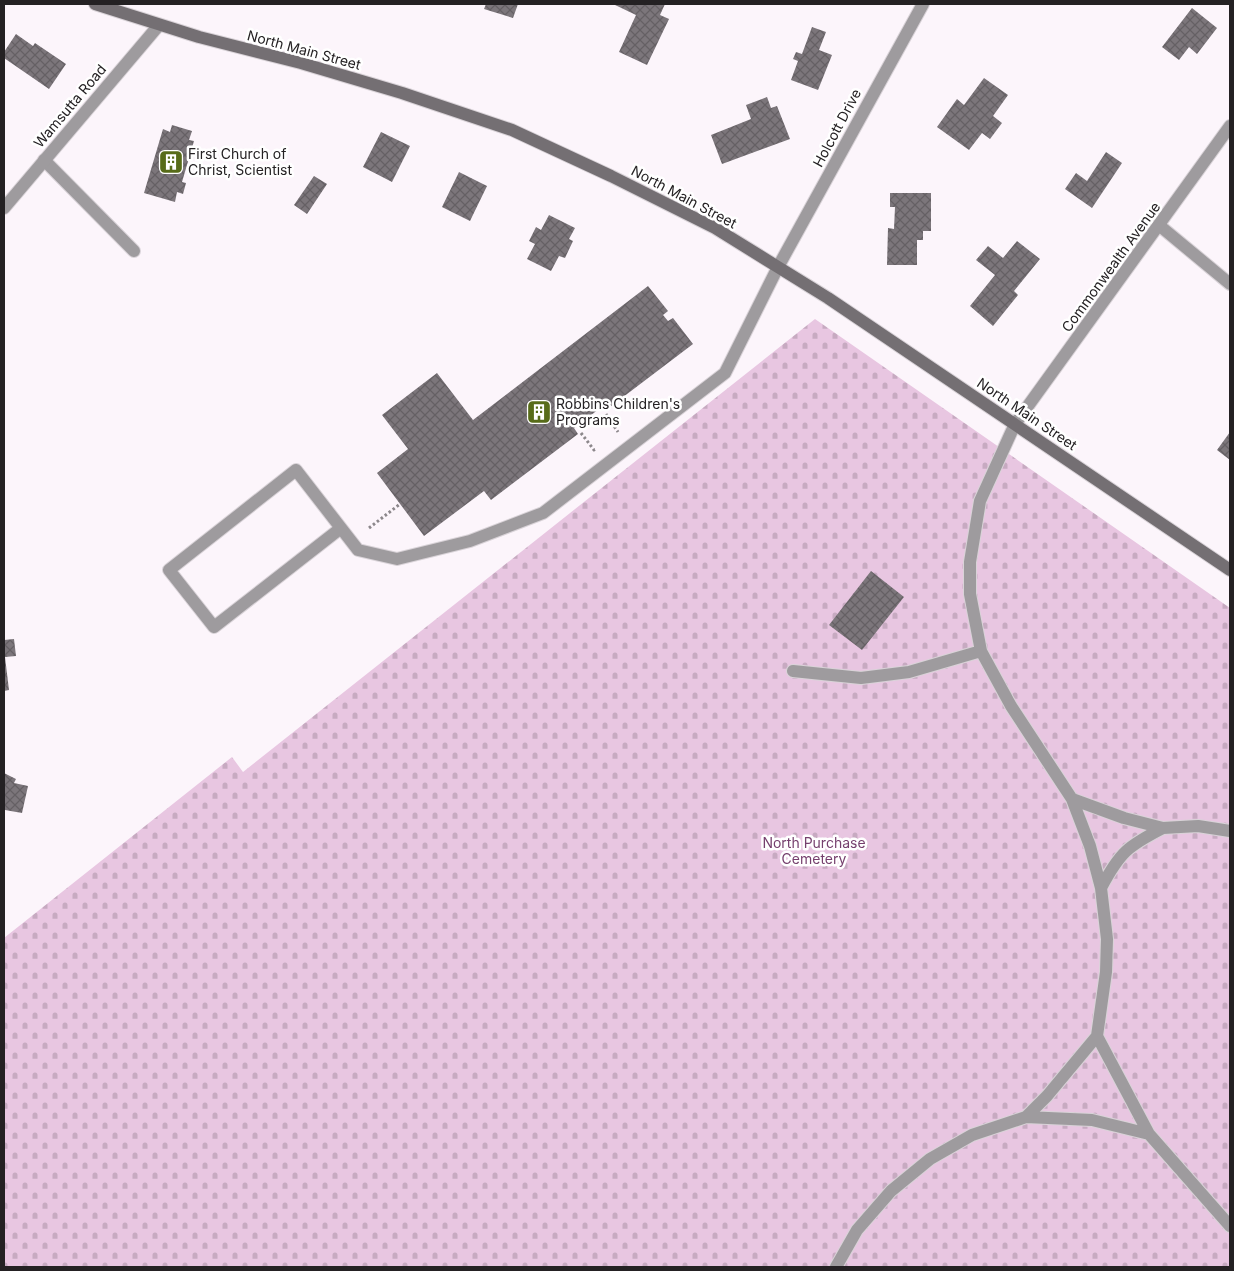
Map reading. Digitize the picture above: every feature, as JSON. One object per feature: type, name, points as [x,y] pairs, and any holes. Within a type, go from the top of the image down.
[{"type":"main road","name":"North Main Street","points":[[95,4],[159,25],[402,93],[512,130],[611,176],[715,228],[778,267],[1197,546],[1230,570]]},
{"type":"main road","name":"North Main Street","points":[[1197,546],[1230,562]]},
{"type":"street","name":"Holcott Drive","points":[[341,528],[214,627],[170,570],[296,470],[341,528],[358,550],[397,559],[470,541],[543,513],[725,373],[778,267],[923,4]]},
{"type":"street","name":"Wamsutta Road","points":[[4,208],[159,25]]},
{"type":"street","name":"Commonwealth Avenue","points":[[1097,1036],[1106,972],[1107,939],[1101,888],[1072,798],[1011,706],[981,651],[970,594],[970,562],[980,501],[1015,424],[1160,226],[1230,126]]},
{"type":"street","points":[[44,160],[134,251]]},
{"type":"street","points":[[1160,226],[1230,284]]},
{"type":"street","points":[[793,671],[861,678],[909,672],[981,651]]},
{"type":"street","points":[[1072,798],[1124,818],[1163,828],[1198,826],[1230,831]]},
{"type":"street","points":[[1101,888],[1115,862],[1124,851],[1134,843],[1163,828]]},
{"type":"street","points":[[1026,1117],[1047,1096],[1097,1036],[1149,1134],[1230,1226]]},
{"type":"street","points":[[836,1267],[857,1230],[892,1191],[930,1159],[972,1135],[1026,1117],[1092,1120],[1149,1134]]},
{"type":"path","points":[[606,414],[618,430],[611,438]]},
{"type":"path","points":[[581,433],[594,450],[604,444]]},
{"type":"path","points":[[369,528],[400,504]]},
{"type":"green space","name":"North Purchase Cemetery","points":[[815,319],[1230,608],[1230,1267],[4,1267],[4,938],[232,757],[243,772]]},
{"type":"building","points":[[486,4],[518,4],[513,18],[484,9]]},
{"type":"building","points":[[613,4],[665,4],[660,15],[669,19],[647,65],[619,52],[636,15]]},
{"type":"building","points":[[1192,8],[1217,28],[1197,54],[1189,47],[1179,60],[1162,47]]},
{"type":"building","points":[[812,27],[826,32],[819,50],[832,55],[818,90],[791,80],[798,61],[793,59],[796,52],[802,54]]},
{"type":"building","points":[[16,34],[33,46],[35,43],[66,64],[49,89],[4,58],[4,52]]},
{"type":"building","points":[[984,78],[1008,95],[993,116],[1002,123],[990,139],[982,133],[969,150],[937,127],[957,99],[964,105]]},
{"type":"building","points":[[767,97],[771,108],[777,106],[790,139],[722,164],[711,135],[751,119],[746,105]]},
{"type":"building","name":"First Church of Christ, Scientist","points":[[172,125],[192,131],[189,140],[194,141],[182,182],[186,183],[183,194],[177,192],[175,202],[144,193],[163,129],[170,132]]},
{"type":"building","points":[[381,132],[410,146],[392,182],[363,167]]},
{"type":"building","points":[[1106,152],[1122,163],[1092,208],[1065,189],[1076,173],[1087,181]]},
{"type":"building","points":[[459,172],[487,186],[470,221],[442,207]]},
{"type":"building","points":[[314,176],[327,184],[307,214],[294,205]]},
{"type":"building","points":[[890,193],[931,193],[931,231],[923,231],[923,240],[917,240],[917,265],[887,265],[888,228],[894,229],[895,207],[890,207]]},
{"type":"building","points":[[549,215],[575,228],[569,239],[573,241],[565,258],[559,256],[551,271],[527,259],[535,244],[529,241],[536,227],[541,230]]},
{"type":"building","points":[[1017,241],[1040,259],[1014,291],[1018,295],[993,326],[970,306],[995,275],[976,260],[988,246],[1003,258]]},
{"type":"building","name":"Robbins Children's Programs","points":[[648,286],[668,311],[663,315],[668,321],[673,318],[693,344],[606,410],[603,406],[574,428],[578,434],[491,500],[484,491],[424,536],[377,473],[408,449],[382,415],[437,373],[473,420]]},
{"type":"building","points":[[1230,432],[1230,460],[1217,450]]},
{"type":"building","points":[[871,571],[904,597],[862,650],[829,625]]},
{"type":"building","points":[[14,639],[16,656],[5,657],[9,690],[4,691],[4,640]]},
{"type":"building","points":[[4,773],[16,779],[14,783],[28,786],[22,813],[5,810],[4,813]]},
{"type":"place","name":"First Church of Christ, Scientist","points":[[171,162]]},
{"type":"place","name":"Robbins Children's Programs","points":[[539,412]]}]
